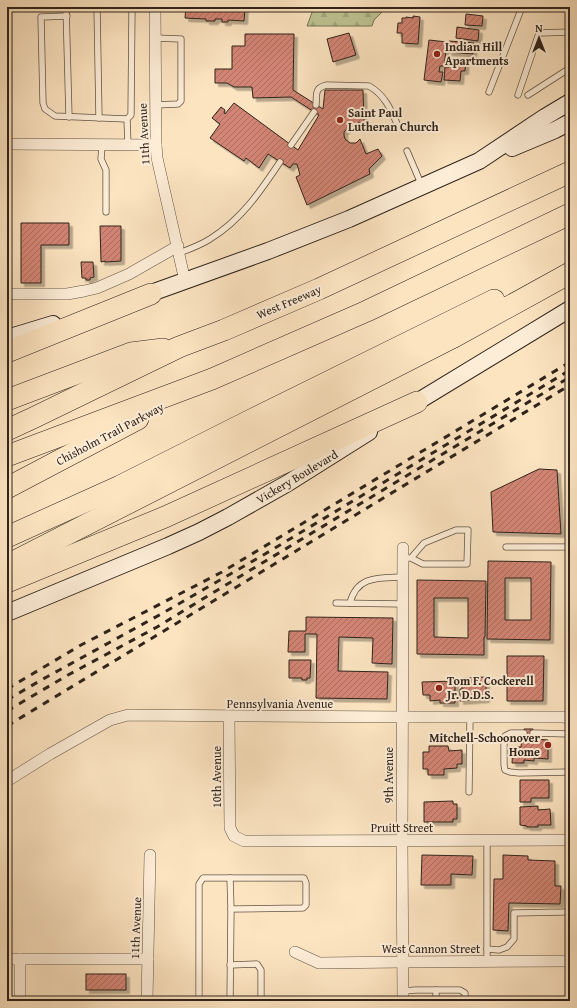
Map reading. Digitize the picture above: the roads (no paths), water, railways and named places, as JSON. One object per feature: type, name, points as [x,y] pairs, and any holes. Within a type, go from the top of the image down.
[{"type":"highway","name":"West Freeway","points":[[7,430],[180,347],[224,330],[319,289],[570,172]]},
{"type":"highway","points":[[7,456],[212,379],[368,311],[570,214]]},
{"type":"highway","points":[[7,537],[120,486],[570,262]]},
{"type":"highway","points":[[7,565],[452,338],[570,273]]},
{"type":"highway","points":[[7,352],[151,294]]},
{"type":"highway","points":[[7,400],[131,353],[180,347]]},
{"type":"highway","name":"Chisholm Trail Parkway","points":[[7,488],[212,379]]},
{"type":"highway","points":[[7,582],[164,517],[418,402]]},
{"type":"main road","points":[[479,161],[570,102]]},
{"type":"main road","points":[[7,338],[151,294],[185,280],[268,251],[349,219],[479,161],[555,130],[570,122]]},
{"type":"main road","name":"Vickery Boulevard","points":[[7,612],[185,539],[228,517],[302,474],[570,309]]},
{"type":"street","name":"11th Avenue","points":[[155,7],[155,106],[157,158],[185,280]]},
{"type":"street","points":[[7,144],[156,145]]},
{"type":"street","points":[[7,294],[68,294],[97,288],[179,250]]},
{"type":"street","name":"9th Avenue","points":[[403,996],[402,717],[403,577],[406,555]]},
{"type":"street","name":"Pennsylvania Avenue","points":[[7,781],[50,754],[110,720],[128,715],[229,717],[564,717],[570,719]]},
{"type":"street","name":"10th Avenue","points":[[229,717],[230,828],[234,836]]},
{"type":"street","name":"Pruitt Street","points":[[234,836],[244,841],[570,840]]},
{"type":"street","name":"11th Avenue","points":[[147,1001],[150,855]]},
{"type":"street","name":"West Cannon Street","points":[[295,952],[319,963],[570,961]]},
{"type":"street","points":[[7,959],[148,959]]},
{"type":"street","points":[[20,959],[20,1001]]},
{"type":"lane","points":[[66,7],[69,117]]},
{"type":"lane","points":[[97,7],[99,118]]},
{"type":"lane","points":[[67,16],[41,17],[43,103],[45,109],[55,116],[127,118],[131,115],[132,7]]},
{"type":"lane","points":[[489,92],[522,7]]},
{"type":"lane","points":[[518,95],[539,33],[570,32]]},
{"type":"lane","points":[[155,38],[181,39],[181,101],[178,104],[155,106]]},
{"type":"lane","points":[[528,95],[570,68]]},
{"type":"lane","points":[[316,105],[318,88],[321,86],[369,86],[387,102],[398,126]]},
{"type":"lane","points":[[291,145],[314,112]]},
{"type":"lane","points":[[127,118],[128,145]]},
{"type":"lane","points":[[102,145],[102,159],[106,170],[106,212]]},
{"type":"lane","points":[[407,151],[422,187]]},
{"type":"lane","points":[[179,250],[202,244],[211,239],[242,214],[254,200],[280,162]]},
{"type":"lane","points":[[456,530],[468,530],[467,564],[423,564],[406,555],[424,543],[456,530]]},
{"type":"lane","points":[[506,547],[570,548]]},
{"type":"lane","points":[[350,603],[352,596],[365,582],[373,579],[403,577]]},
{"type":"lane","points":[[336,603],[403,604]]},
{"type":"lane","points":[[469,792],[470,717]]},
{"type":"lane","points":[[524,733],[505,736],[505,770],[519,773],[570,772]]},
{"type":"lane","points":[[533,734],[570,734]]},
{"type":"lane","points":[[487,841],[487,961]]},
{"type":"lane","points":[[199,1001],[199,884],[203,878],[304,878],[306,883],[306,905],[303,908],[231,909]]},
{"type":"lane","points":[[230,878],[230,1001]]},
{"type":"lane","points":[[487,950],[499,950],[507,947],[514,939],[514,913],[564,912],[570,910]]},
{"type":"lane","points":[[230,965],[257,964],[261,970],[261,1001]]},
{"type":"lane","points":[[436,990],[436,1001]]},
{"type":"lane","points":[[403,996],[436,990],[460,990],[465,993],[465,1001]]},
{"type":"railway","points":[[7,689],[81,645],[222,572],[570,362]]},
{"type":"railway","points":[[7,700],[265,554],[570,370]]},
{"type":"railway","points":[[7,711],[68,675],[157,627],[570,377]]},
{"type":"railway","points":[[7,726],[570,385]]},
{"type":"place","name":"Indian Hill Apartments","points":[[437,54]]},
{"type":"place","name":"Saint Paul Lutheran Church","points":[[340,120]]},
{"type":"place","name":"Tom F. Cockerell Jr. D.D.S.","points":[[439,688]]},
{"type":"place","name":"Mitchell-Schoonover Home","points":[[548,745]]}]
